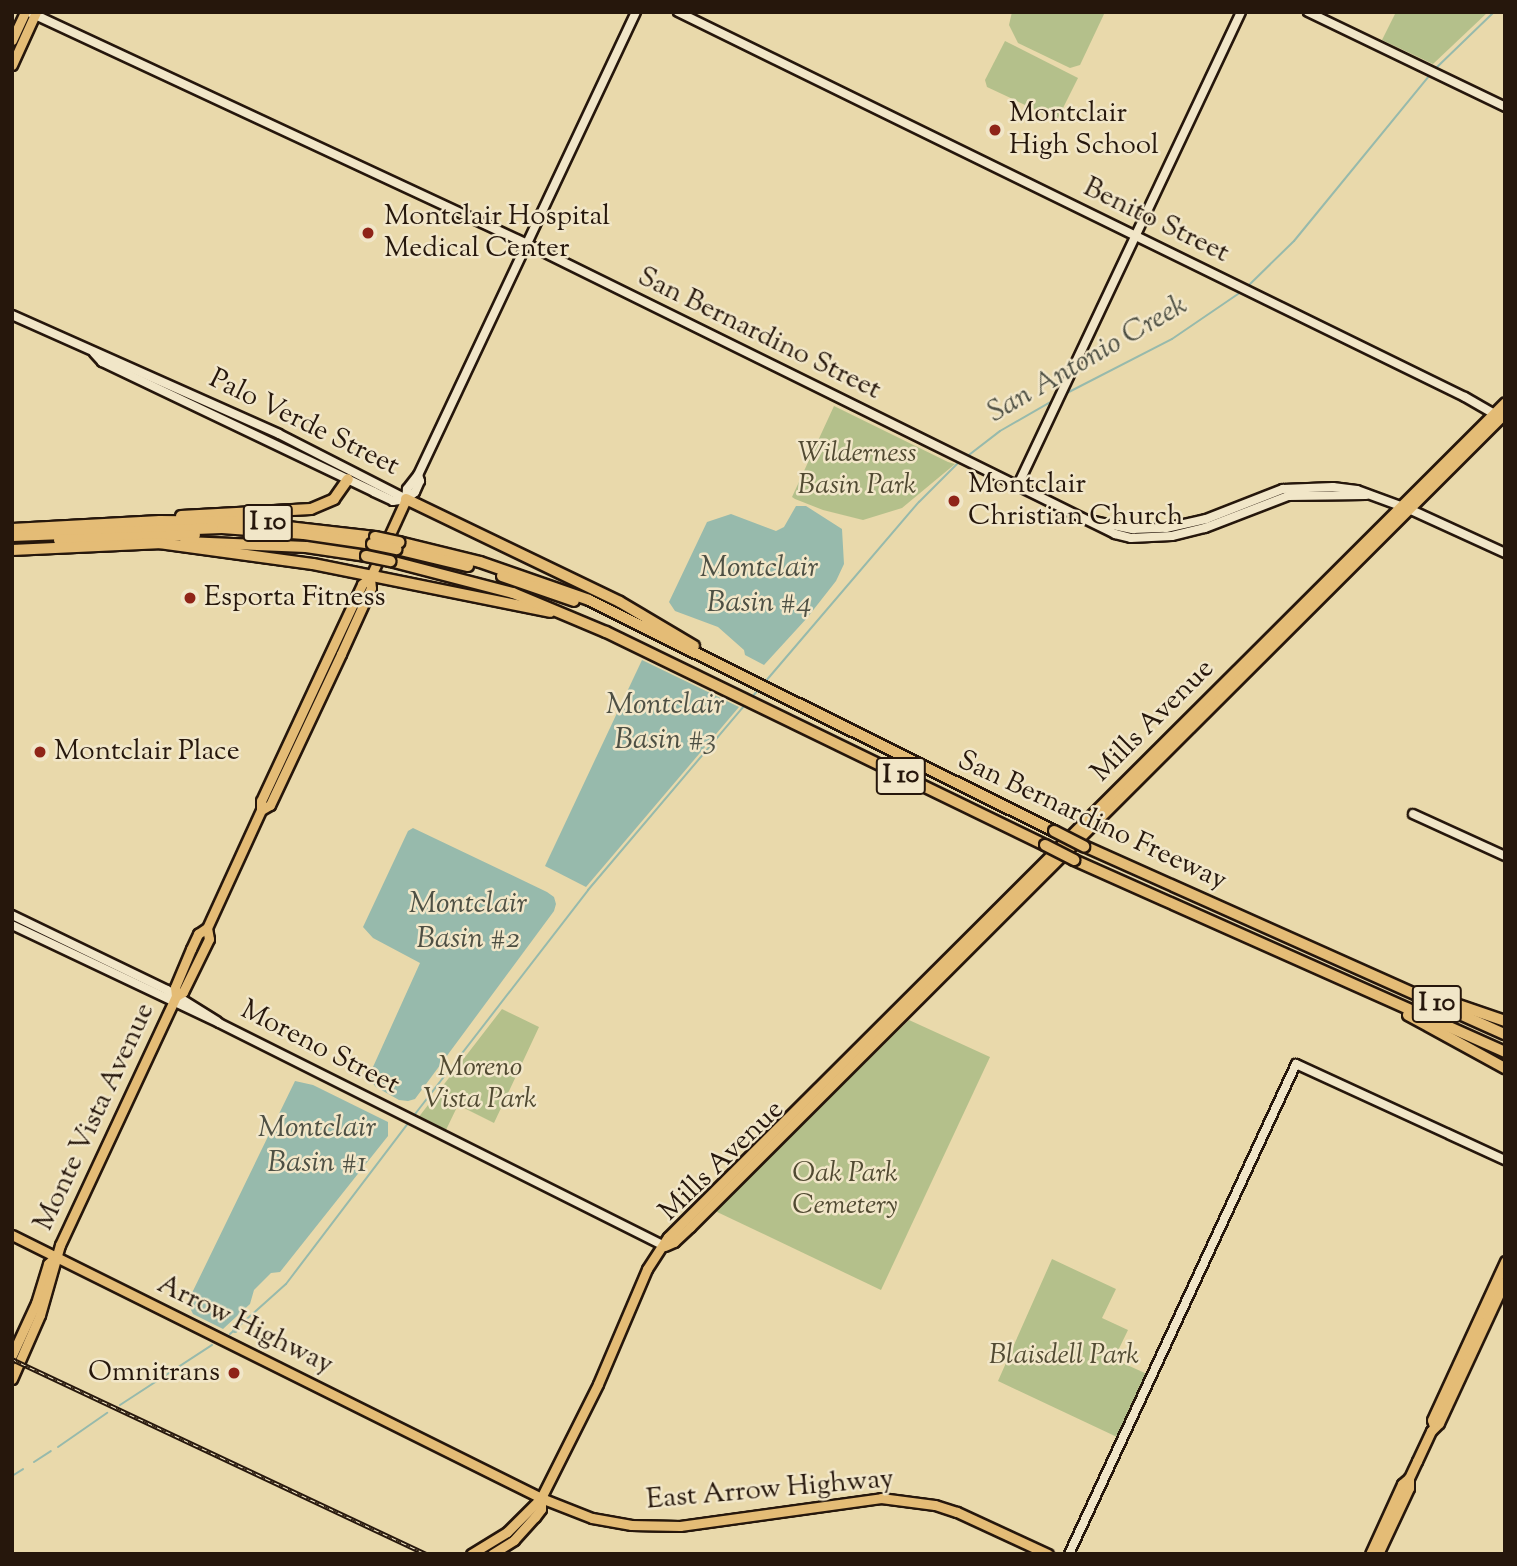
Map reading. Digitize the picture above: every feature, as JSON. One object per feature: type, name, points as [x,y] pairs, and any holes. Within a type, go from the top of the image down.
[{"type":"highway","points":[[160,521],[186,514],[286,513],[311,509],[334,499],[348,479]]},
{"type":"highway","points":[[406,499],[631,608],[699,650],[715,664]]},
{"type":"highway","name":"San Bernardino Freeway","points":[[12,526],[52,527],[160,521],[268,523],[374,540],[518,575],[615,612],[1084,846],[1505,1034]]},
{"type":"highway","points":[[12,536],[222,528],[374,540]]},
{"type":"highway","points":[[12,543],[199,535],[243,538],[264,544]]},
{"type":"highway","points":[[159,543],[313,564],[370,578],[561,613]]},
{"type":"highway","name":"San Bernardino Freeway","points":[[12,551],[159,543],[264,544],[366,556],[500,589],[561,613],[732,693],[1074,860],[1397,1006],[1505,1050]]},
{"type":"highway","points":[[1369,974],[1505,1021]]},
{"type":"highway","points":[[1397,1006],[1419,1023],[1505,1068]]},
{"type":"main road","points":[[12,40],[31,13]]},
{"type":"main road","points":[[12,65],[31,13]]},
{"type":"main road","name":"Mills Avenue","points":[[492,1554],[514,1540],[541,1509],[541,1498],[594,1386],[592,1382],[595,1374],[603,1369],[647,1269],[665,1246],[674,1242],[690,1227],[766,1146],[1499,415],[1505,402]]},
{"type":"main road","name":"Monte Vista Avenue","points":[[12,1355],[36,1303],[48,1264],[55,1257],[174,999],[175,987],[198,934],[207,928],[261,810],[270,805],[371,589],[370,578],[406,499]]},
{"type":"main road","name":"Arrow Highway","points":[[12,1235],[458,1456]]},
{"type":"main road","name":"Monte Vista Avenue","points":[[12,1379],[40,1315],[55,1268],[55,1257]]},
{"type":"main road","points":[[1434,1426],[1432,1420],[1505,1261]]},
{"type":"main road","points":[[1370,1554],[1402,1484],[1409,1478],[1434,1426],[1439,1423],[1505,1281]]},
{"type":"main road","name":"East Arrow Highway","points":[[458,1456],[541,1498],[592,1518],[656,1526],[680,1525],[881,1498],[909,1501],[957,1512],[1048,1554]]},
{"type":"main road","points":[[1378,1554],[1409,1488],[1409,1478]]},
{"type":"main road","points":[[471,1554],[507,1532],[541,1498]]},
{"type":"street","name":"Monte Vista Avenue","points":[[406,499],[415,492],[420,481],[418,475],[636,12]]},
{"type":"street","name":"Benito Street","points":[[678,12],[1499,415]]},
{"type":"street","points":[[1017,487],[1241,12]]},
{"type":"street","points":[[1308,12],[1505,107]]},
{"type":"street","name":"San Bernardino Street","points":[[31,13],[525,243],[1087,522],[1133,529],[1166,528],[1206,519],[1283,489],[1333,487],[1357,490],[1405,508],[1505,554]]},
{"type":"street","name":"Palo Verde Street","points":[[12,315],[94,353],[118,360],[406,499]]},
{"type":"street","name":"Palo Verde Street","points":[[94,353],[102,362],[393,501],[406,499]]},
{"type":"street","points":[[348,479],[352,476],[388,489]]},
{"type":"street","points":[[1413,814],[1505,856]]},
{"type":"street","name":"Moreno Street","points":[[12,915],[174,999]]},
{"type":"street","name":"Moreno Street","points":[[12,925],[212,1015],[219,1023],[665,1246]]},
{"type":"street","points":[[1069,1554],[1296,1064],[1505,1160]]},
{"type":"green space","points":[[1012,12],[1105,12],[1080,65],[1070,68],[1018,43],[1009,25]]},
{"type":"green space","points":[[1396,12],[1488,12],[1433,64],[1382,40]]},
{"type":"green space","points":[[1005,41],[1078,78],[1057,120],[987,87],[985,80]]},
{"type":"green space","name":"Wilderness Basin Park","points":[[834,406],[955,464],[902,508],[863,520],[823,510],[795,499],[792,497]]},
{"type":"green space","name":"Moreno Vista Park","points":[[502,1009],[539,1027],[494,1123],[458,1105],[445,1132],[418,1118]]},
{"type":"green space","name":"Oak Park Cemetery","points":[[909,1020],[990,1057],[881,1290],[715,1211]]},
{"type":"green space","name":"Blaisdell Park","points":[[1052,1259],[1116,1289],[1102,1318],[1128,1330],[1114,1359],[1147,1374],[1117,1437],[998,1381]]},
{"type":"water","name":"Montclair Basin #4","points":[[796,506],[806,506],[842,529],[844,564],[836,581],[807,618],[764,665],[745,655],[744,650],[718,627],[675,611],[669,602],[707,522],[731,514],[776,531],[784,527]]},
{"type":"water","name":"Montclair Basin #3","points":[[642,660],[739,707],[586,887],[545,866]]},
{"type":"water","name":"Montclair Basin #2","points":[[413,828],[547,892],[554,897],[556,904],[554,911],[415,1099],[408,1101],[399,1100],[376,1087],[368,1078],[420,963],[373,938],[363,927],[408,831]]},
{"type":"water","name":"Montclair Basin #1","points":[[295,1081],[313,1085],[388,1122],[388,1136],[280,1272],[271,1273],[254,1290],[250,1304],[223,1329],[193,1314],[189,1306],[191,1295]]},
{"type":"waterway","name":"San Antonio Creek","points":[[1435,69],[1494,12]]},
{"type":"waterway","name":"San Antonio Creek","points":[[1248,286],[1294,241],[1429,76]]},
{"type":"waterway","name":"San Antonio Creek","points":[[1065,394],[1172,339],[1241,292]]},
{"type":"waterway","name":"San Antonio Creek","points":[[965,458],[1000,431],[1054,400]]},
{"type":"waterway","name":"San Antonio Creek","points":[[765,682],[919,502],[960,461]]},
{"type":"waterway","name":"San Antonio Creek","points":[[751,698],[759,689]]},
{"type":"waterway","name":"San Antonio Creek","points":[[412,1118],[588,890],[745,705]]},
{"type":"waterway","name":"San Antonio Creek","points":[[230,1334],[286,1284],[409,1122]]},
{"type":"waterway","name":"San Antonio Creek","points":[[120,1405],[212,1345]]},
{"type":"waterway","name":"San Antonio Creek","points":[[58,1447],[107,1413]]},
{"type":"waterway","name":"San Antonio Creek","points":[[34,1462],[51,1451]]},
{"type":"waterway","name":"San Antonio Creek","points":[[12,1476],[23,1469]]},
{"type":"railway","points":[[12,1359],[426,1554]]},
{"type":"place","name":"Montclair High School","points":[[995,130]]},
{"type":"place","name":"Montclair Hospital Medical Center","points":[[368,233]]},
{"type":"place","name":"Montclair Christian Church","points":[[954,501]]},
{"type":"place","name":"Esporta Fitness","points":[[190,598]]},
{"type":"place","name":"Montclair Place","points":[[40,752]]},
{"type":"place","name":"Omnitrans","points":[[234,1373]]}]
